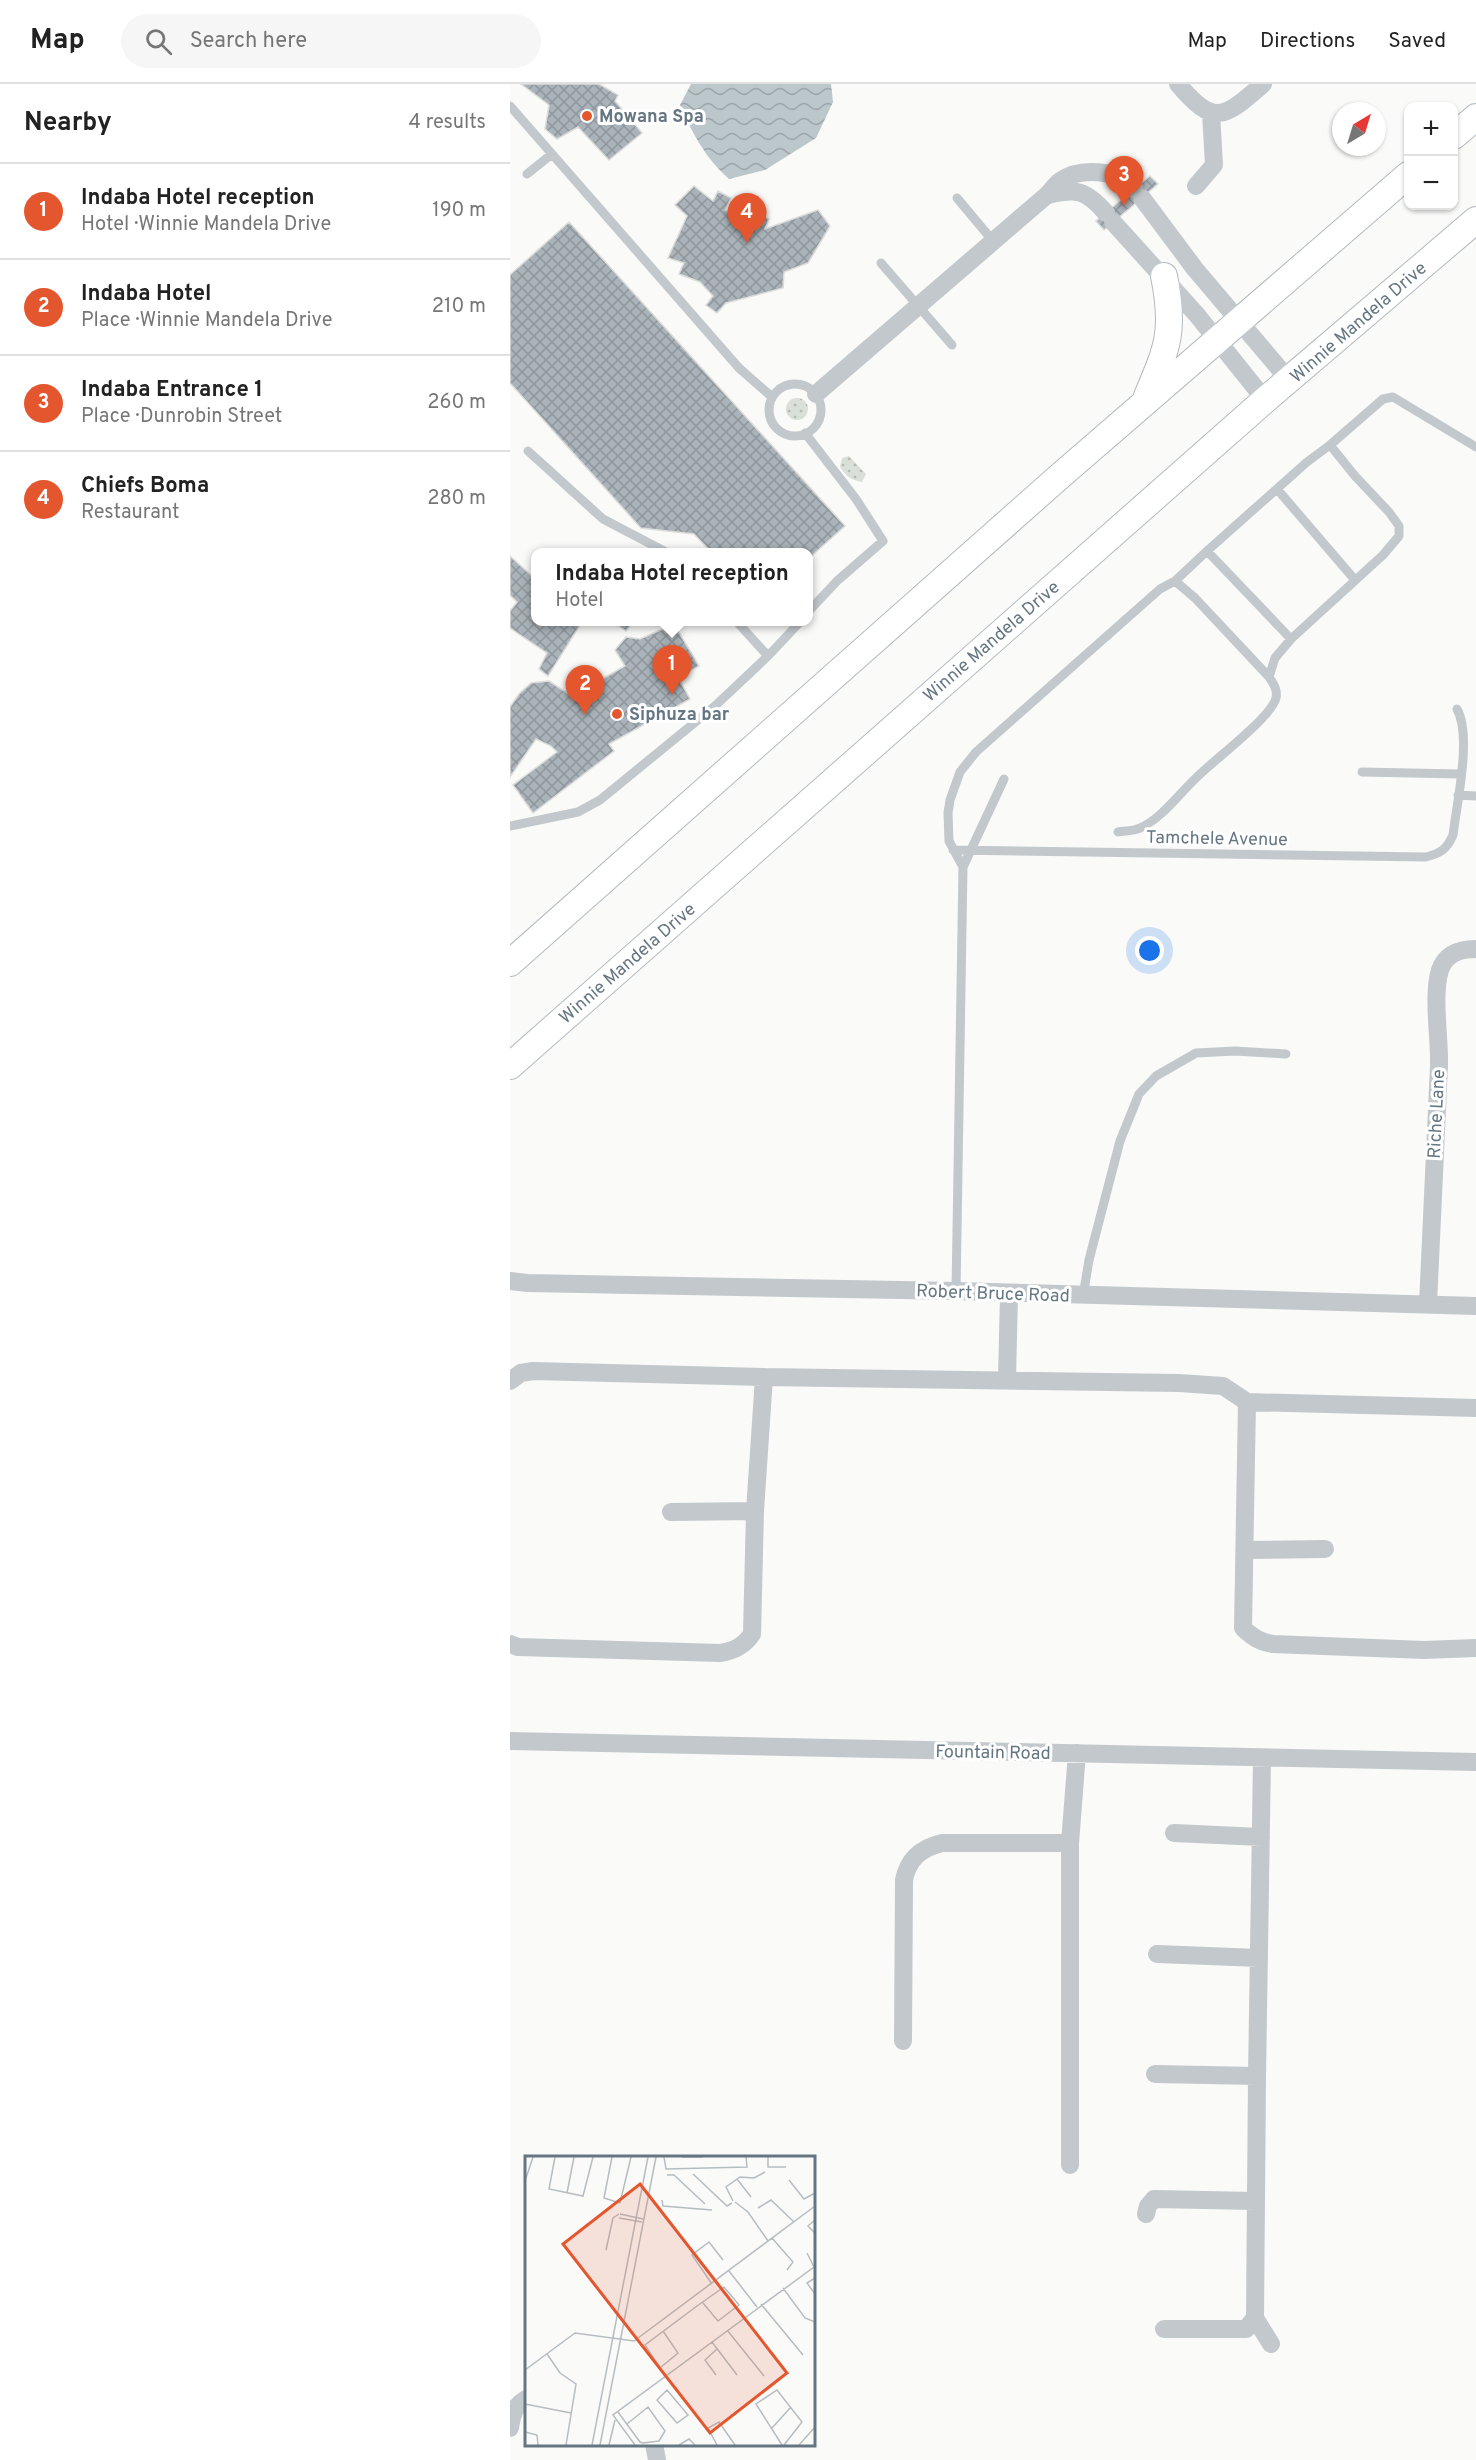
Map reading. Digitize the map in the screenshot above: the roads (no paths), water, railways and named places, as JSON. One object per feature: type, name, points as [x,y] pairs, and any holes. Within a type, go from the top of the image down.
[{"type":"main road","points":[[1458,133],[1476,117]]},
{"type":"main road","points":[[510,963],[1144,402],[1404,178]]},
{"type":"main road","name":"Winnie Mandela Drive","points":[[510,1066],[1265,400],[1476,220]]},
{"type":"main road","points":[[1144,402],[1166,352],[1170,304],[1164,276]]},
{"type":"street","points":[[1178,84],[1193,102],[1211,113],[1230,111],[1263,84]]},
{"type":"street","points":[[1196,186],[1214,165],[1211,113]]},
{"type":"street","points":[[816,394],[1047,195],[1059,182],[1074,175],[1096,172],[1113,176],[1130,185],[1138,193],[1195,269],[1289,381]]},
{"type":"street","points":[[1047,195],[1066,190],[1088,195],[1164,276],[1218,339],[1265,400]]},
{"type":"street","name":"Riche Lane","points":[[1428,1304],[1439,1067],[1437,1016],[1440,971],[1446,959],[1453,953],[1461,949],[1476,950]]},
{"type":"street","name":"Robert Bruce Road","points":[[510,1281],[539,1284],[1476,1306]]},
{"type":"street","points":[[1007,1379],[1008,1294]]},
{"type":"street","points":[[510,1381],[521,1373],[533,1371],[1179,1383],[1223,1386],[1247,1402],[1476,1408]]},
{"type":"street","points":[[510,1644],[518,1647],[720,1653],[739,1648],[752,1634],[755,1511],[764,1377]]},
{"type":"street","points":[[1247,1402],[1243,1628],[1262,1642],[1424,1650],[1476,1648]]},
{"type":"street","points":[[671,1512],[755,1511]]},
{"type":"street","points":[[1246,1550],[1325,1549]]},
{"type":"street","name":"Fountain Road","points":[[510,1741],[1476,1762]]},
{"type":"street","points":[[1070,2165],[1070,1844],[1077,1753]]},
{"type":"street","points":[[1262,1759],[1255,2318],[1271,2344]]},
{"type":"street","points":[[1174,1833],[1261,1837]]},
{"type":"street","points":[[903,2041],[904,1880],[906,1869],[912,1860],[929,1846],[942,1843],[1070,1844]]},
{"type":"street","points":[[1157,1954],[1259,1958]]},
{"type":"street","points":[[1155,2073],[1257,2076]]},
{"type":"street","points":[[1146,2214],[1148,2205],[1154,2199],[1255,2201]]},
{"type":"street","points":[[1164,2329],[1246,2329],[1255,2318]]},
{"type":"street","points":[[510,2428],[512,2414],[525,2400]]},
{"type":"street","points":[[654,2445],[657,2460]]},
{"type":"lane","points":[[510,106],[740,368],[772,397]]},
{"type":"lane","points":[[527,174],[552,154]]},
{"type":"lane","points":[[957,198],[993,241]]},
{"type":"lane","points":[[881,263],[952,345]]},
{"type":"lane","points":[[793,384],[802,384],[816,394],[821,408],[820,416],[812,430],[790,435],[776,427],[770,412],[772,397],[778,390],[793,384]]},
{"type":"lane","points":[[963,867],[949,842],[948,813],[960,772],[976,752],[1160,589],[1175,581],[1277,489],[1383,399],[1393,397],[1476,447]]},
{"type":"lane","points":[[805,433],[856,499],[884,540],[837,581],[813,607]]},
{"type":"lane","points":[[1269,677],[1275,658],[1291,639],[1399,536],[1399,526],[1330,445]]},
{"type":"lane","points":[[528,451],[603,519],[658,548]]},
{"type":"lane","points":[[1277,489],[1355,580]]},
{"type":"lane","points":[[1207,551],[1291,639]]},
{"type":"lane","points":[[1118,832],[1140,828],[1154,819],[1196,777],[1249,731],[1276,699],[1274,685],[1269,677],[1195,598],[1175,581]]},
{"type":"lane","points":[[741,626],[768,656]]},
{"type":"lane","points":[[510,826],[578,812],[600,800],[715,706],[768,656],[795,626]]},
{"type":"lane","points":[[1457,709],[1463,719],[1465,744],[1458,795],[1476,796]]},
{"type":"lane","points":[[1362,772],[1460,774]]},
{"type":"lane","points":[[956,1292],[963,867],[1004,779]]},
{"type":"lane","name":"Tamchele Avenue","points":[[953,850],[1426,857],[1440,853],[1449,846],[1453,835],[1458,795]]},
{"type":"lane","points":[[1083,1296],[1089,1260],[1120,1141],[1139,1094],[1156,1076],[1196,1053],[1235,1051],[1286,1054]]},
{"type":"water","points":[[691,84],[831,84],[833,102],[816,138],[765,170],[729,179],[700,145],[680,105]]},
{"type":"place","name":"Mowana Spa","points":[[587,116]]},
{"type":"place","name":"Indaba Entrance 1","points":[[1124,206]]},
{"type":"place","name":"Chiefs Boma","points":[[747,243]]},
{"type":"place","name":"Indaba Hotel reception","points":[[672,695]]},
{"type":"place","name":"Siphuza bar","points":[[617,714]]},
{"type":"place","name":"Indaba Hotel","points":[[585,715]]}]
